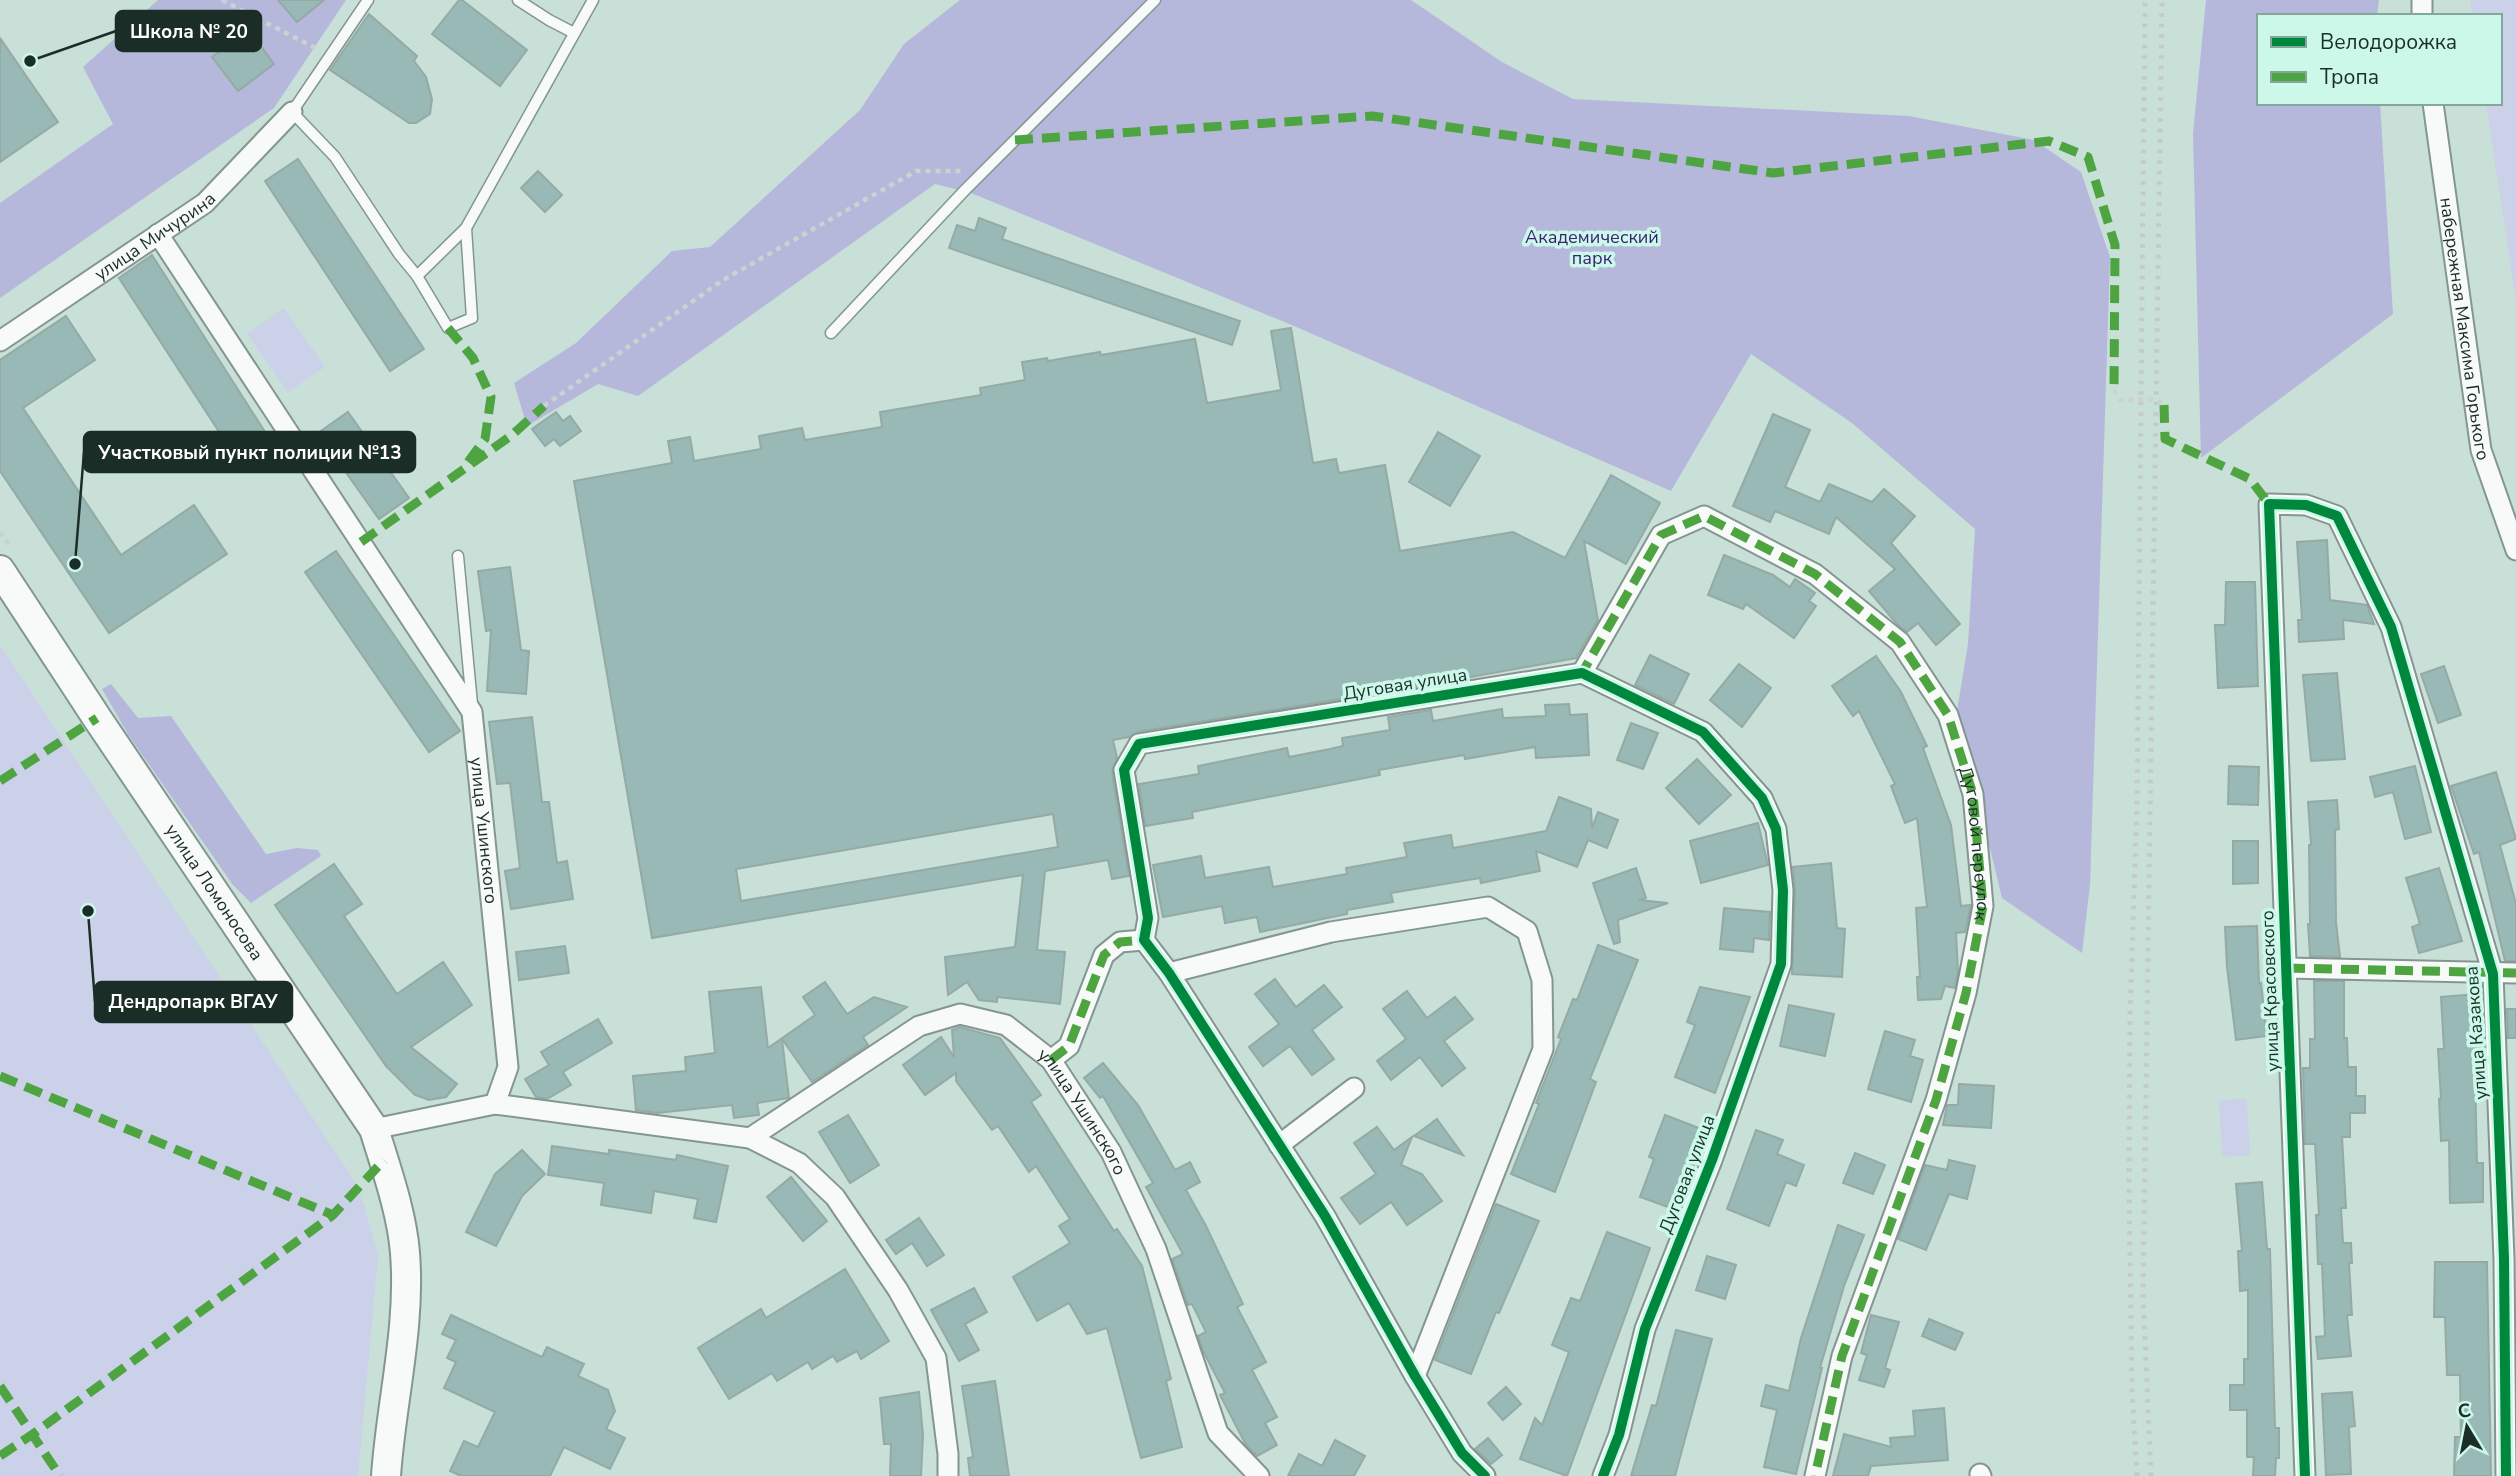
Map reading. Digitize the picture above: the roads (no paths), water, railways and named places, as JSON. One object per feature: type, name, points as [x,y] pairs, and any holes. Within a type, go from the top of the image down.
[{"type":"main road","name":"улица Ломоносова","points":[[0,570],[374,1129],[393,1195],[405,1252],[404,1322],[386,1476]]},
{"type":"street","name":"набережная Максима Горького","points":[[2433,105],[2481,450],[2516,550]]},
{"type":"street","name":"улица Мичурина","points":[[0,341],[205,203],[292,112]]},
{"type":"street","points":[[158,234],[472,712]]},
{"type":"street","name":"улица Красовского","points":[[2269,504],[2305,1476]]},
{"type":"street","name":"улица Казакова","points":[[2269,504],[2306,505],[2337,516],[2391,627],[2493,974],[2504,1259],[2505,1476]]},
{"type":"street","name":"Дуговой переулок","points":[[1582,673],[1661,535],[1704,516],[1815,574],[1899,642],[1948,715],[1973,794],[1983,906],[1966,993],[1936,1100],[1842,1356],[1815,1476]]},
{"type":"street","name":"Дуговая улица","points":[[1144,940],[1148,918],[1124,770],[1139,744],[1582,673],[1703,732],[1762,799],[1776,829],[1783,890],[1781,964],[1712,1160],[1645,1329],[1619,1435],[1603,1476]]},
{"type":"street","name":"улица Ушинского","points":[[472,712],[508,1068],[495,1104]]},
{"type":"street","points":[[1169,973],[1331,932],[1488,907],[1527,931],[1542,980],[1543,1049],[1415,1376]]},
{"type":"street","points":[[1051,1060],[1069,1046],[1104,955],[1120,942],[1144,940],[1169,973],[1325,1216],[1415,1376],[1462,1453],[1485,1476]]},
{"type":"street","points":[[2287,968],[2516,973]]},
{"type":"street","name":"улица Ушинского","points":[[750,1138],[919,1026],[960,1014],[1006,1025],[1051,1060],[1111,1152],[1156,1249],[1217,1433],[1259,1476]]},
{"type":"street","points":[[1279,1144],[1354,1088]]},
{"type":"street","points":[[374,1129],[495,1104],[750,1138],[799,1163],[835,1197],[898,1290],[936,1359],[948,1454],[948,1476]]},
{"type":"lane","points":[[368,0],[292,112],[335,157],[399,254],[417,276],[448,328],[472,318],[466,228]]},
{"type":"lane","points":[[518,0],[574,33]]},
{"type":"lane","points":[[417,276],[466,228],[593,0]]},
{"type":"lane","points":[[831,333],[984,172],[1155,0]]},
{"type":"lane","name":"улица Ушинского","points":[[458,556],[472,712]]},
{"type":"railway","points":[[2137,1476],[2132,1389],[2129,1191],[2130,1014],[2137,806],[2145,0]]},
{"type":"railway","points":[[2151,1476],[2143,1294],[2162,0]]},
{"type":"place","name":"Школа № 20","points":[[30,61]]},
{"type":"place","name":"Участковый пункт полиции №13","points":[[75,564]]},
{"type":"place","name":"Дендропарк ВГАУ","points":[[88,911]]},
{"type":"park label","name":"Академический парк","points":[[1592,247]]}]
